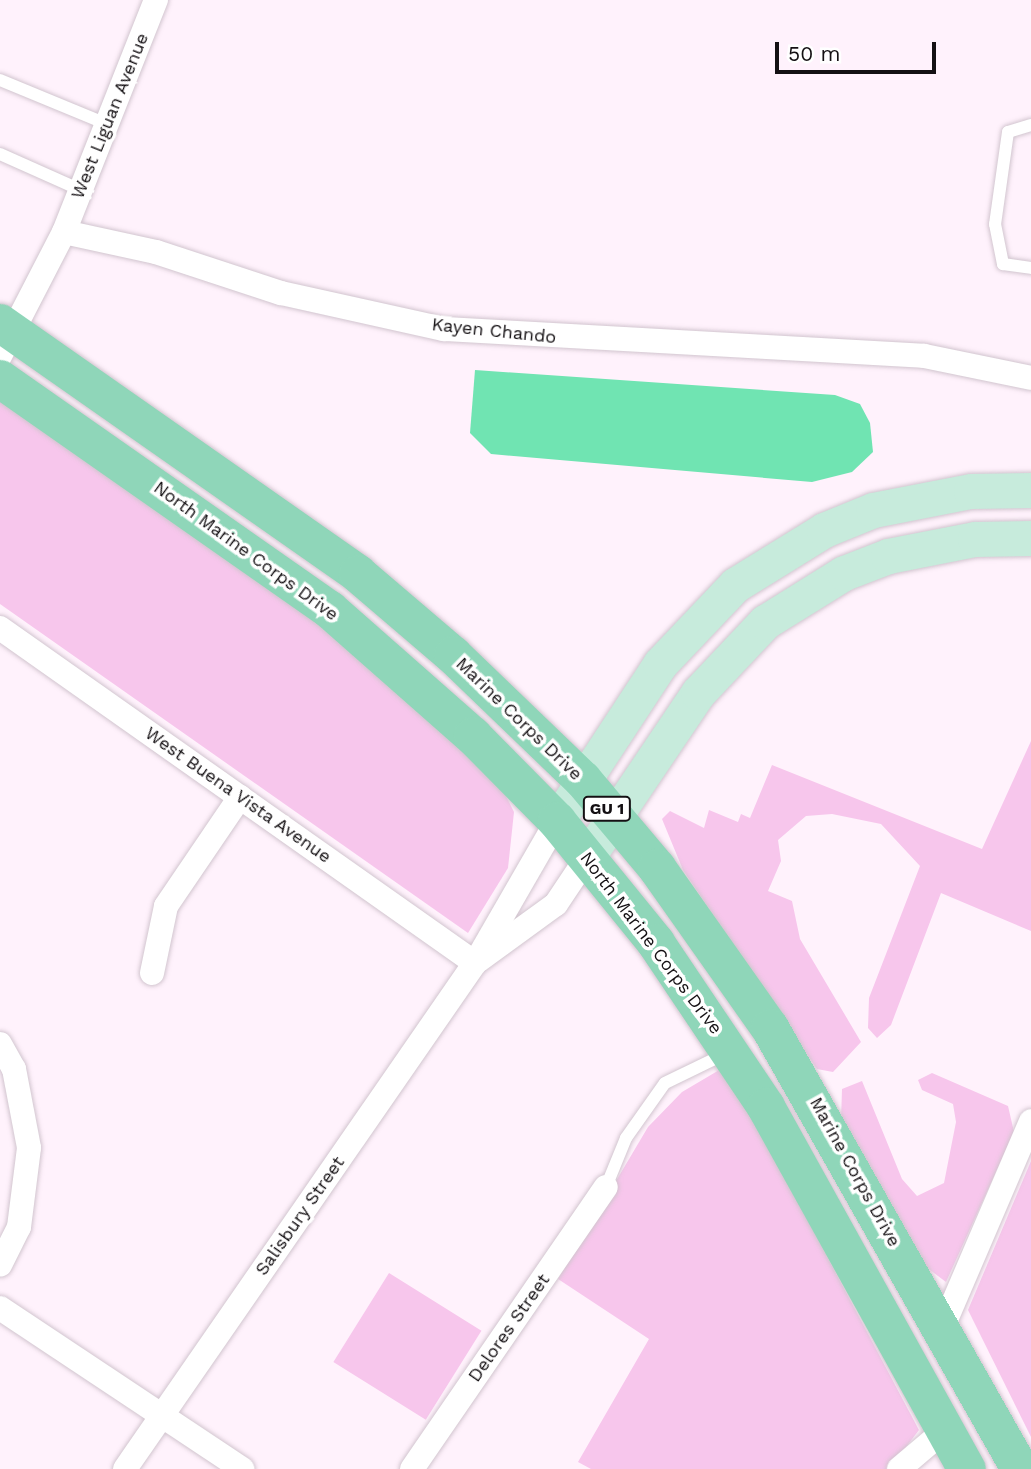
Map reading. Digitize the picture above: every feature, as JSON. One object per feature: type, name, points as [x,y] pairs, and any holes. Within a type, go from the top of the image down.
[{"type":"main road","name":"Marine Corps Drive","points":[[5,337],[358,574],[453,655],[583,780],[614,817],[770,1028],[1020,1469]]},
{"type":"main road","name":"North Marine Corps Drive","points":[[0,379],[330,610],[463,727],[588,856],[730,1051],[967,1469]]},
{"type":"main road","points":[[556,821],[696,621],[776,556],[873,510],[971,491],[1031,490]]},
{"type":"main road","points":[[588,856],[731,653],[801,596],[888,556],[975,539],[1031,538]]},
{"type":"street","name":"West Liguan Avenue","points":[[64,232],[156,0]]},
{"type":"street","points":[[5,337],[64,232]]},
{"type":"street","name":"Kayen Chando","points":[[64,232],[156,253],[281,293],[444,329],[924,356],[1031,377]]},
{"type":"street","name":"West Buena Vista Avenue","points":[[0,628],[475,963]]},
{"type":"street","points":[[152,973],[166,906],[240,797]]},
{"type":"street","name":"Salisbury Street","points":[[125,1469],[475,963],[556,821]]},
{"type":"street","name":"Salisbury Street","points":[[475,963],[556,904],[588,856]]},
{"type":"street","points":[[0,1044],[14,1069],[29,1148],[19,1227],[0,1265]]},
{"type":"street","points":[[942,1329],[1031,1121]]},
{"type":"street","name":"Delores Street","points":[[412,1469],[606,1187]]},
{"type":"street","points":[[0,1308],[242,1469]]},
{"type":"street","points":[[899,1469],[945,1430]]},
{"type":"lane","points":[[0,80],[107,124]]},
{"type":"lane","points":[[1031,125],[1008,132],[995,224],[1003,264],[1031,268]]},
{"type":"lane","points":[[0,154],[81,190]]},
{"type":"lane","points":[[606,1187],[626,1138],[665,1083],[730,1051]]},
{"type":"shaded area","points":[[475,370],[835,395],[860,404],[870,423],[873,452],[852,472],[812,482],[491,454],[470,433]]},
{"type":"shaded area","points":[[0,398],[258,571],[488,760],[514,812],[508,868],[468,933],[0,604]]},
{"type":"shaded area","points":[[1031,741],[1031,931],[941,893],[891,1025],[877,1038],[868,1028],[869,998],[920,866],[881,824],[832,814],[806,816],[778,840],[781,861],[768,891],[792,901],[800,939],[861,1042],[833,1072],[817,1069],[683,870],[662,819],[670,811],[704,828],[709,810],[738,822],[741,814],[750,818],[772,765],[982,849]]},
{"type":"shaded area","points":[[726,1066],[919,1430],[889,1469],[591,1469],[578,1462],[649,1339],[558,1279],[648,1127],[682,1092]]},
{"type":"shaded area","points":[[932,1073],[1008,1106],[1014,1132],[946,1282],[926,1267],[841,1121],[842,1089],[862,1081],[902,1179],[917,1196],[944,1183],[956,1122],[953,1104],[922,1090],[918,1080]]},
{"type":"shaded area","points":[[1031,1161],[1031,1437],[968,1310]]},
{"type":"shaded area","points":[[389,1273],[481,1331],[426,1420],[333,1362]]}]
